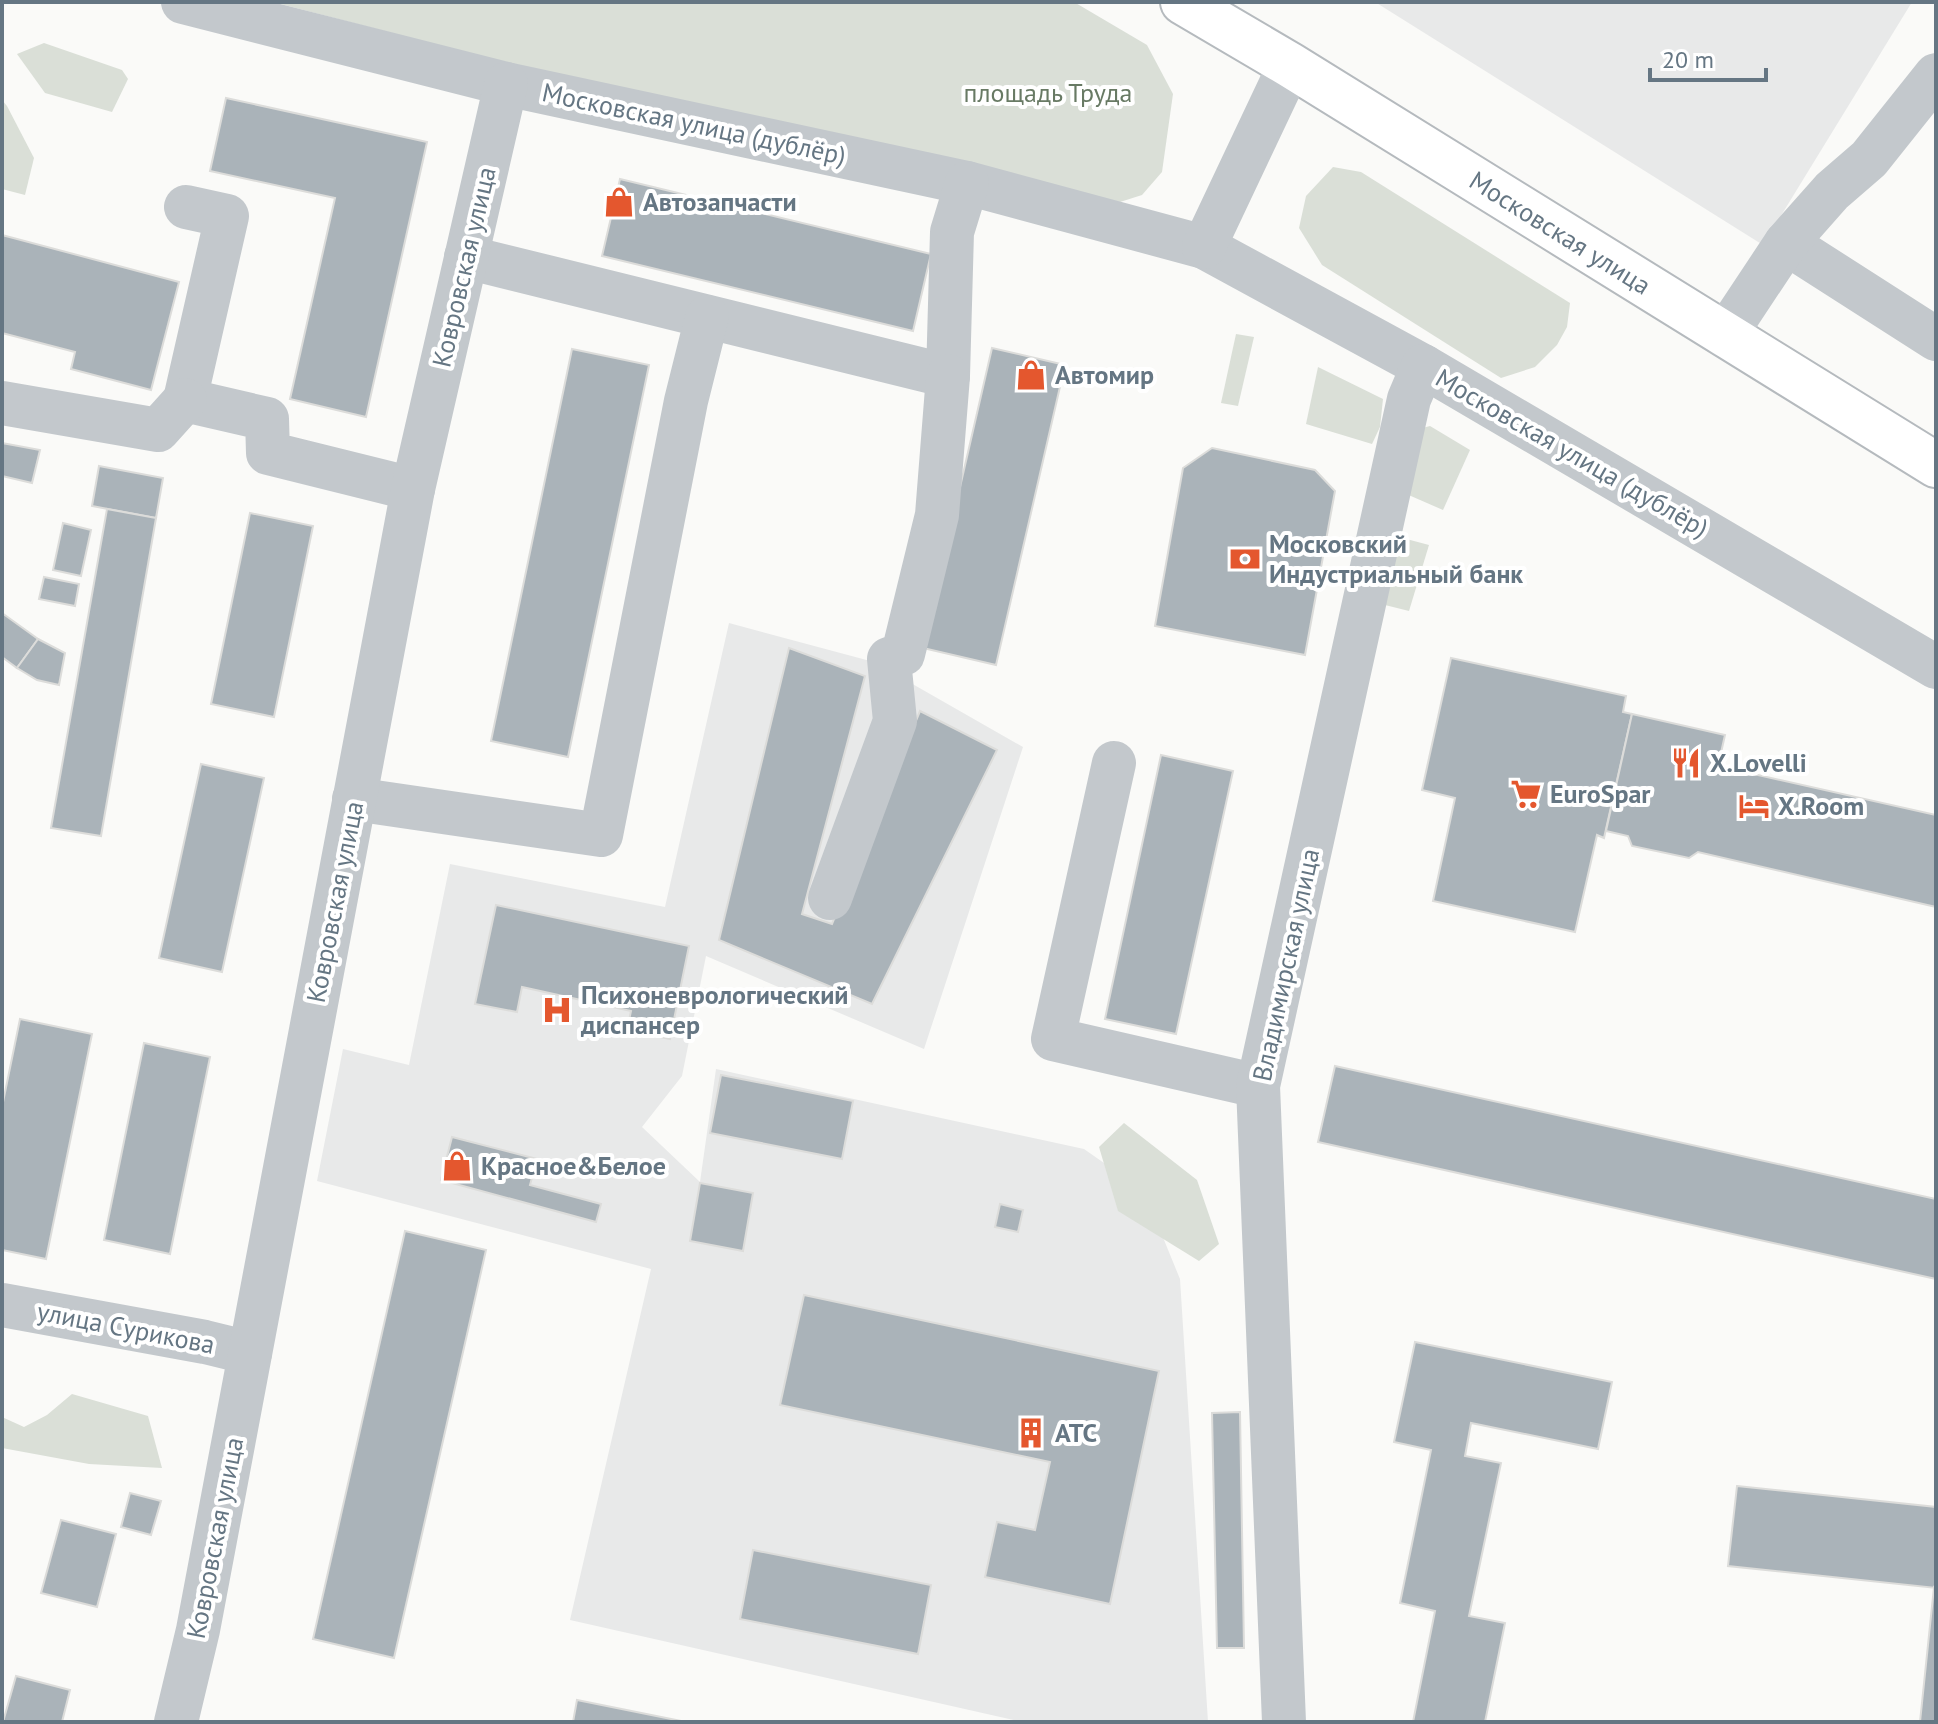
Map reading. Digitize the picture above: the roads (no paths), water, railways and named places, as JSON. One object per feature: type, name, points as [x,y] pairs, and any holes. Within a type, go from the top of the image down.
[{"type":"main road","name":"Московская улица","points":[[1183,2],[1936,465]]},
{"type":"street","name":"Московская улица (дублёр)","points":[[183,2],[506,84],[967,183],[1204,247],[1423,366],[1936,667]]},
{"type":"street","points":[[1204,247],[1290,65]]},
{"type":"street","points":[[1725,335],[1786,243],[1832,191],[1869,159],[1936,75]]},
{"type":"street","name":"Ковровская улица","points":[[176,1722],[198,1630],[413,489],[506,84]]},
{"type":"street","points":[[830,898],[895,721],[889,659],[903,654],[937,515],[948,376],[952,232],[967,183]]},
{"type":"street","points":[[2,403],[158,430],[185,400],[227,216],[186,207]]},
{"type":"street","points":[[1786,243],[1936,339]]},
{"type":"street","points":[[466,257],[948,376]]},
{"type":"street","points":[[354,799],[601,835],[686,401],[707,317]]},
{"type":"street","name":"Владимирская улица","points":[[1284,1722],[1258,1086],[1409,399],[1423,366]]},
{"type":"street","points":[[185,400],[267,419],[268,453],[413,489]]},
{"type":"street","points":[[1114,763],[1053,1039],[1258,1086]]},
{"type":"street","name":"улица Сурикова","points":[[2,1305],[250,1353]]},
{"type":"place","name":"Автозапчасти","points":[[619,202]]},
{"type":"place","name":"Автомир","points":[[1031,375]]},
{"type":"place","name":"Московский Индустриальный банк","points":[[1245,559]]},
{"type":"place","name":"X.Lovelli","points":[[1686,763]]},
{"type":"place","name":"EuroSpar","points":[[1526,794]]},
{"type":"place","name":"Х.Room","points":[[1754,806]]},
{"type":"place","name":"Психоневрологический диспансер","points":[[557,1010]]},
{"type":"place","name":"Красное&Белое","points":[[457,1166]]},
{"type":"place","name":"АТС","points":[[1031,1433]]},
{"type":"park label","name":"площадь Труда","points":[[1048,93]]}]
